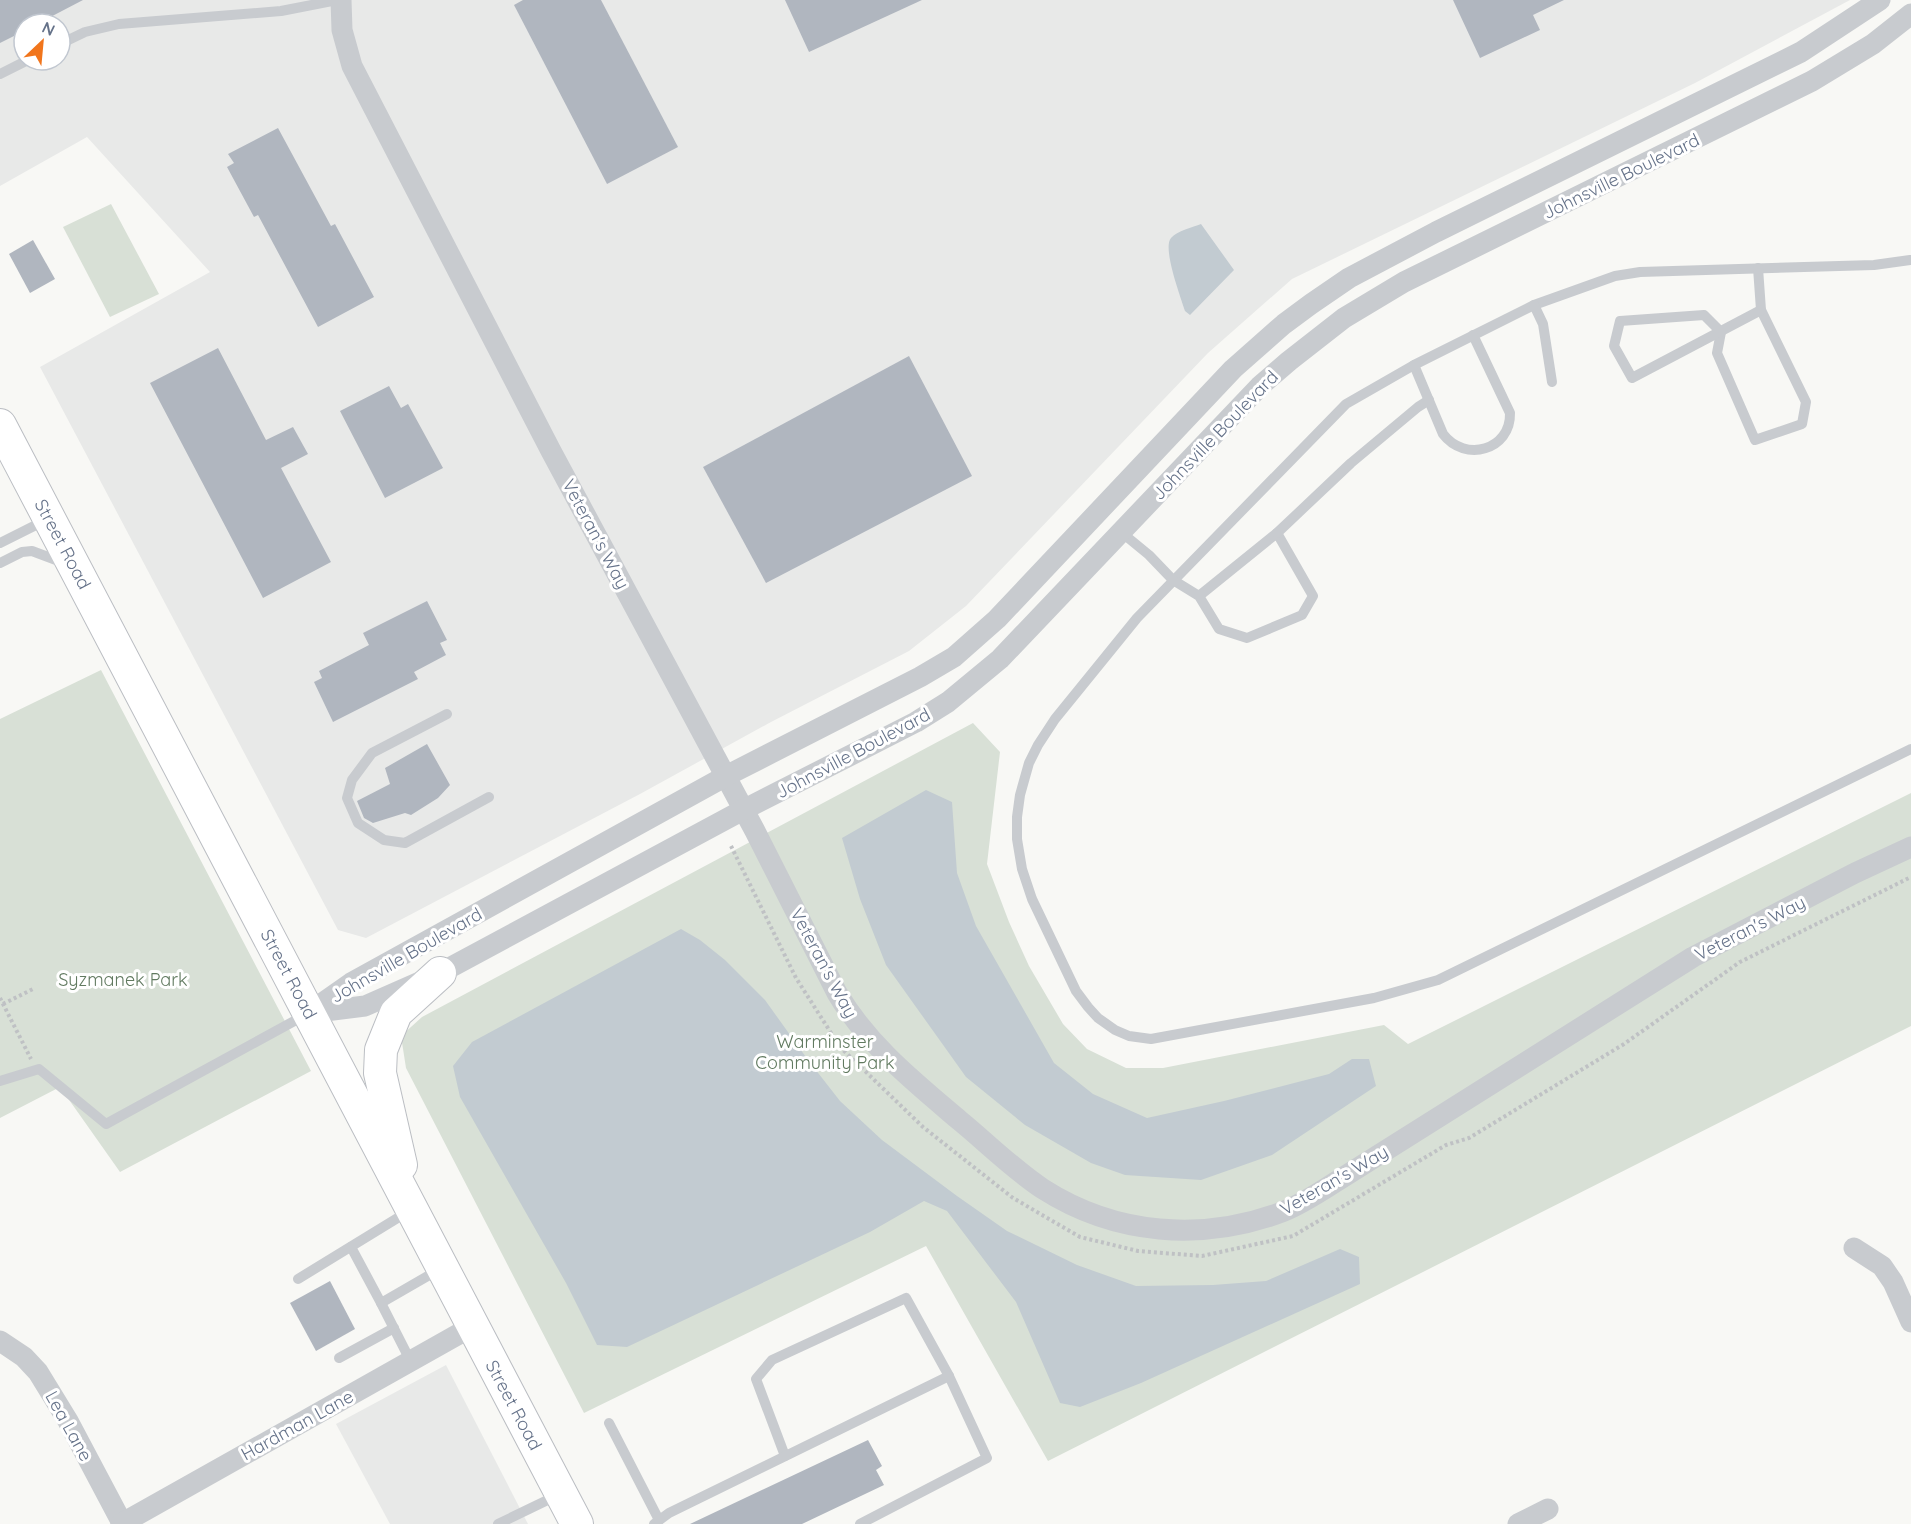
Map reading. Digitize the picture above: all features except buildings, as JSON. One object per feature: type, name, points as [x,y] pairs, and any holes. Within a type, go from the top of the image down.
[{"type":"main road","name":"Street Road","points":[[0,425],[577,1524]]},
{"type":"main road","points":[[412,1209],[380,1073],[381,1050],[396,1013],[440,973]]},
{"type":"street","name":"Veteran's Way","points":[[339,0],[342,30],[352,66],[551,451],[726,776],[837,993],[851,1016],[890,1060],[1027,1177],[1053,1195],[1100,1218],[1149,1229],[1183,1231],[1254,1221],[1284,1211],[1309,1199],[1693,957],[1855,873],[1911,847]]},
{"type":"street","name":"Johnsville Boulevard","points":[[309,1013],[351,983],[726,776],[920,677],[954,657],[997,619],[1233,369],[1284,324],[1349,278],[1436,231],[1801,52],[1880,0]]},
{"type":"street","name":"Johnsville Boulevard","points":[[309,1013],[365,1006],[440,973],[743,810],[916,722],[948,702],[1000,659],[1260,386],[1288,361],[1344,318],[1404,282],[1812,81],[1873,44],[1911,14]]},
{"type":"street","points":[[1854,1248],[1882,1266],[1893,1282],[1911,1322]]},
{"type":"street","name":"Hardman Lane","points":[[122,1524],[473,1326]]},
{"type":"street","name":"Lea Lane","points":[[0,1341],[24,1357],[38,1372],[68,1421],[122,1524]]},
{"type":"street","points":[[1518,1524],[1548,1509]]},
{"type":"lane","points":[[72,38],[85,32],[119,24],[281,11],[339,0]]},
{"type":"lane","points":[[1911,267],[1911,260],[1874,265],[1640,272],[1615,276],[1534,305],[1414,364],[1346,404],[1137,618],[1055,719],[1029,764],[1020,795],[1017,839],[1022,869],[1032,898],[1076,991],[1098,1018],[1114,1030],[1130,1036],[1151,1039],[1374,998],[1438,980],[1911,749]]},
{"type":"lane","points":[[1721,332],[1717,353],[1755,440],[1802,424],[1806,402],[1761,310],[1758,268]]},
{"type":"lane","points":[[1534,305],[1543,324],[1552,382]]},
{"type":"lane","points":[[1721,332],[1704,315],[1620,321],[1614,346],[1632,378],[1721,332],[1761,310]]},
{"type":"lane","points":[[1414,364],[1443,434],[1449,442],[1460,448],[1478,451],[1492,446],[1504,435],[1510,423],[1510,413],[1473,335]]},
{"type":"lane","points":[[1199,596],[1277,533],[1351,463],[1418,406],[1429,400]]},
{"type":"lane","points":[[0,543],[49,518]]},
{"type":"lane","points":[[1121,532],[1149,555],[1173,580],[1199,596],[1219,629],[1247,638],[1302,615],[1313,596],[1277,533]]},
{"type":"lane","points":[[0,563],[22,552],[32,551],[75,567]]},
{"type":"lane","points":[[447,714],[372,753],[352,780],[347,798],[358,823],[384,840],[405,843],[489,797]]},
{"type":"lane","points":[[0,1081],[39,1068],[106,1124],[309,1013]]},
{"type":"lane","points":[[298,1279],[412,1209]]},
{"type":"lane","points":[[351,1246],[411,1362]]},
{"type":"lane","points":[[381,1303],[442,1268]]},
{"type":"lane","points":[[785,1456],[756,1379],[772,1360],[906,1298],[949,1376],[987,1458],[860,1524]]},
{"type":"lane","points":[[339,1358],[394,1328]]},
{"type":"lane","points":[[609,1423],[657,1522],[949,1376]]},
{"type":"lane","points":[[498,1524],[561,1493]]},
{"type":"path","points":[[730,846],[796,978],[840,1047],[923,1126],[1013,1198],[1080,1237],[1138,1251],[1202,1256],[1293,1236],[1446,1145],[1469,1138],[1624,1044],[1740,962],[1911,877]]},
{"type":"path","points":[[3,1004],[33,989]]},
{"type":"path","points":[[0,998],[37,1069]]},
{"type":"shaded area","points":[[0,0],[1850,0],[1695,83],[1292,279],[1208,353],[966,606],[909,651],[366,938],[338,930],[40,367],[210,272],[87,137],[0,186]]},
{"type":"shaded area","points":[[1201,224],[1234,270],[1190,315],[1185,311],[1176,285],[1170,262],[1169,243],[1177,233]]},
{"type":"shaded area","points":[[926,790],[952,802],[957,873],[976,926],[1054,1063],[1093,1094],[1147,1118],[1329,1074],[1352,1059],[1369,1059],[1376,1086],[1272,1155],[1201,1180],[1125,1175],[1091,1163],[1025,1125],[966,1077],[886,965],[860,899],[842,838]]},
{"type":"shaded area","points":[[681,929],[700,940],[725,960],[765,1000],[840,1101],[882,1140],[1007,1231],[1077,1265],[1136,1286],[1213,1285],[1266,1281],[1340,1249],[1359,1257],[1360,1284],[1141,1383],[1080,1407],[1060,1403],[1016,1302],[947,1211],[924,1201],[870,1232],[627,1347],[597,1345],[566,1283],[460,1097],[453,1066],[472,1042]]},
{"type":"shaded area","points":[[446,1365],[528,1524],[390,1524],[336,1424]]},
{"type":"green space","points":[[111,204],[159,294],[110,317],[63,227]]},
{"type":"green space","name":"Syzmanek Park","points":[[101,670],[311,1071],[120,1172],[60,1087],[0,1118],[0,719]]},
{"type":"green space","name":"Warminster Community Park","points":[[973,723],[1000,752],[987,864],[1009,922],[1029,966],[1063,1024],[1087,1049],[1126,1068],[1163,1068],[1384,1025],[1408,1044],[1911,793],[1911,1026],[1048,1461],[926,1246],[584,1413],[406,1068],[401,1036],[422,1017]]}]
